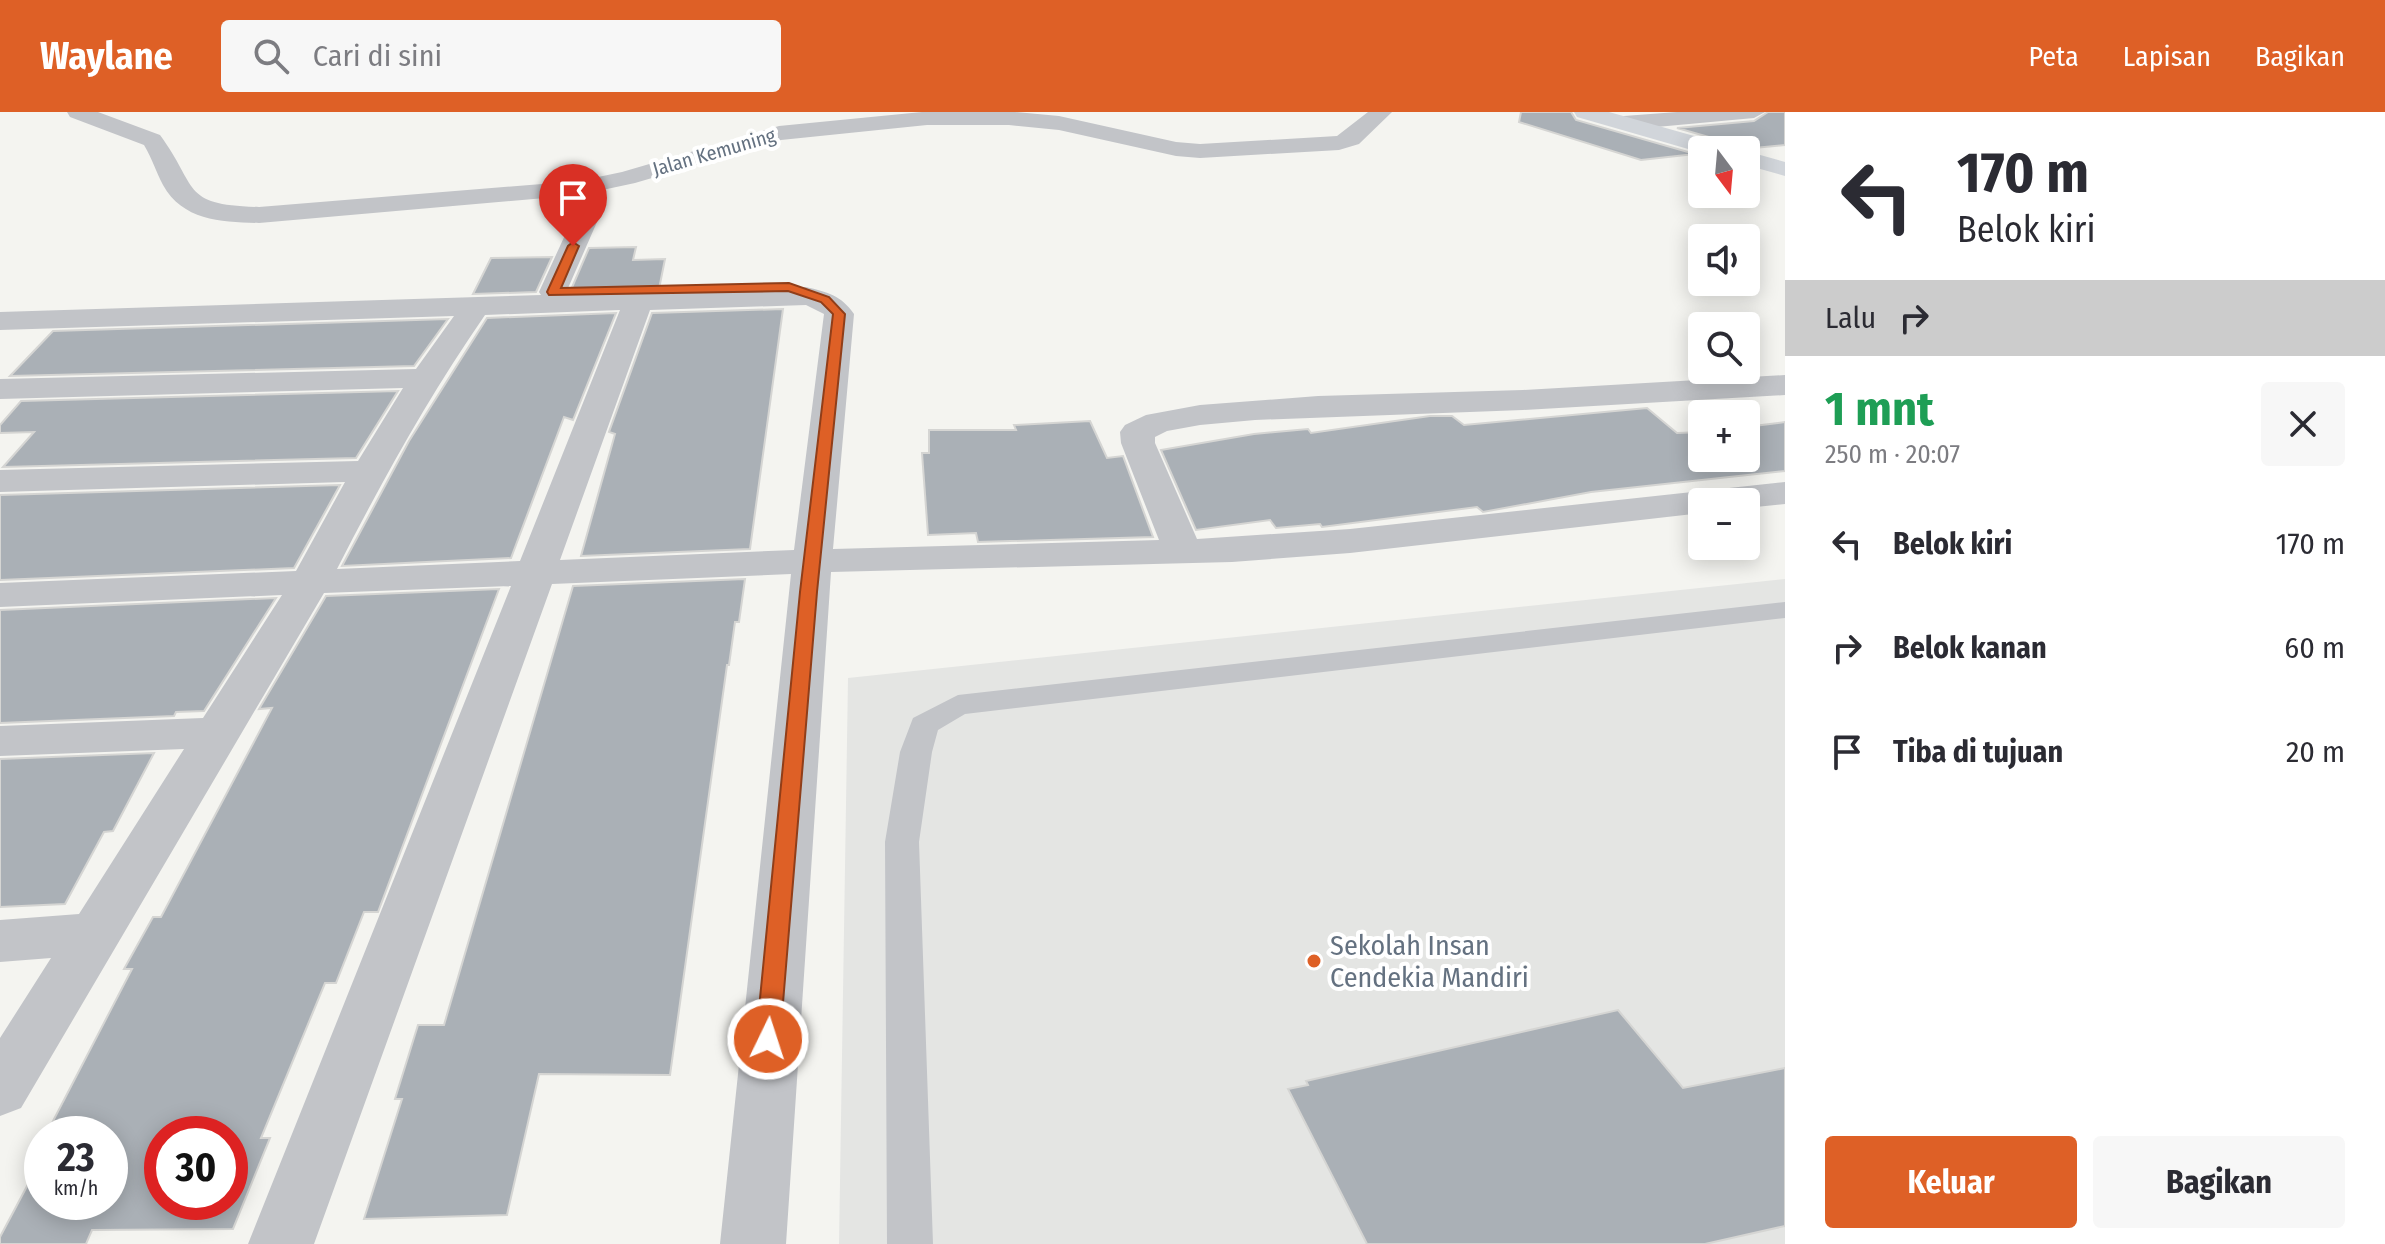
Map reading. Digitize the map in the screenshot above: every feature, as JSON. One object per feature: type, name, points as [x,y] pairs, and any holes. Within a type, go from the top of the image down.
[{"type":"main road","points":[[1585,112],[1688,141]]},
{"type":"main road","points":[[1760,162],[1785,169]]},
{"type":"street","name":"Jalan Kemuning","points":[[78,112],[109,121],[152,140],[160,149],[170,179],[193,204],[209,211],[264,214],[579,188],[626,178],[779,133],[927,115],[1059,123],[1176,149],[1200,151],[1339,143],[1351,139],[1381,112]]},
{"type":"street","points":[[1624,123],[1657,116],[1754,112]]},
{"type":"street","points":[[553,292],[584,222]]},
{"type":"street","points":[[0,308],[771,286],[789,287],[825,299],[839,314],[811,561],[777,923],[753,1244]]},
{"type":"street","points":[[0,321],[639,300],[806,296],[825,299]]},
{"type":"street","points":[[281,1244],[639,300]]},
{"type":"street","points":[[0,1090],[309,584],[369,471],[425,378],[476,306]]},
{"type":"street","points":[[0,389],[425,378]]},
{"type":"street","points":[[1183,551],[1138,443],[1137,432],[1142,426],[1159,421],[1259,409],[1520,400],[1785,385]]},
{"type":"street","points":[[0,481],[369,471]]},
{"type":"street","points":[[1760,496],[1785,493]]},
{"type":"street","points":[[0,595],[811,561],[1183,551],[1350,541],[1688,504]]},
{"type":"street","points":[[0,741],[216,733]]},
{"type":"street","points":[[0,941],[98,933]]},
{"type":"lane","points":[[910,1244],[902,842],[916,752],[924,725],[958,705],[1785,610]]},
{"type":"shaded area","name":"Sekolah Insan Cendekia Mandiri","points":[[1785,579],[1785,1244],[839,1244],[848,678]]},
{"type":"building","points":[[1521,112],[1571,112],[1576,120],[1688,152],[1688,155],[1641,160],[1519,122]]},
{"type":"building","points":[[1768,112],[1785,112],[1785,145],[1760,147],[1760,136],[1706,136],[1677,128],[1754,121]]},
{"type":"building","points":[[636,247],[633,260],[665,259],[659,289],[570,292],[589,248]]},
{"type":"building","points":[[552,257],[536,292],[473,294],[491,258]]},
{"type":"building","points":[[783,309],[750,549],[581,556],[615,434],[609,432],[652,313]]},
{"type":"building","points":[[616,313],[573,420],[564,417],[511,558],[342,566],[409,441],[487,318]]},
{"type":"building","points":[[448,319],[414,366],[10,376],[53,331]]},
{"type":"building","points":[[398,391],[356,458],[3,467],[34,432],[0,433],[0,425],[21,401]]},
{"type":"building","points":[[1647,408],[1677,433],[1688,433],[1688,472],[1760,472],[1760,425],[1785,422],[1785,471],[1591,492],[1483,512],[1477,507],[1322,527],[1320,524],[1276,528],[1270,520],[1196,530],[1161,450],[1254,434],[1308,429],[1311,433],[1430,416],[1452,416],[1464,425]]},
{"type":"building","points":[[1090,421],[1107,458],[1123,456],[1153,537],[978,542],[976,533],[928,535],[922,453],[929,453],[929,430],[1016,430],[1014,425]]},
{"type":"building","points":[[340,485],[294,568],[0,580],[0,495]]},
{"type":"building","points":[[745,579],[739,622],[735,622],[727,665],[670,1075],[539,1074],[507,1215],[364,1219],[402,1099],[395,1099],[418,1025],[444,1025],[573,586]]},
{"type":"building","points":[[499,589],[378,912],[364,912],[336,983],[325,983],[261,1138],[270,1138],[248,1192],[248,1116],[144,1116],[144,1220],[237,1220],[233,1229],[92,1230],[86,1244],[0,1244],[0,1237],[24,1192],[24,1220],[128,1220],[128,1116],[56,1116],[132,969],[124,969],[153,917],[161,917],[272,708],[259,709],[326,596]]},
{"type":"building","points":[[276,598],[204,711],[176,712],[174,716],[0,723],[0,610]]},
{"type":"building","points":[[154,753],[113,831],[104,832],[65,904],[0,907],[0,759]]},
{"type":"building","points":[[1618,1010],[1683,1088],[1785,1068],[1785,1226],[1705,1244],[1367,1244],[1288,1089],[1308,1085],[1306,1081]]},
{"type":"place","name":"Sekolah Insan Cendekia Mandiri","points":[[1314,961]]},
{"type":"route","points":[[573,246],[553,292],[789,287],[825,299],[839,314],[808,592],[768,1039]]}]
